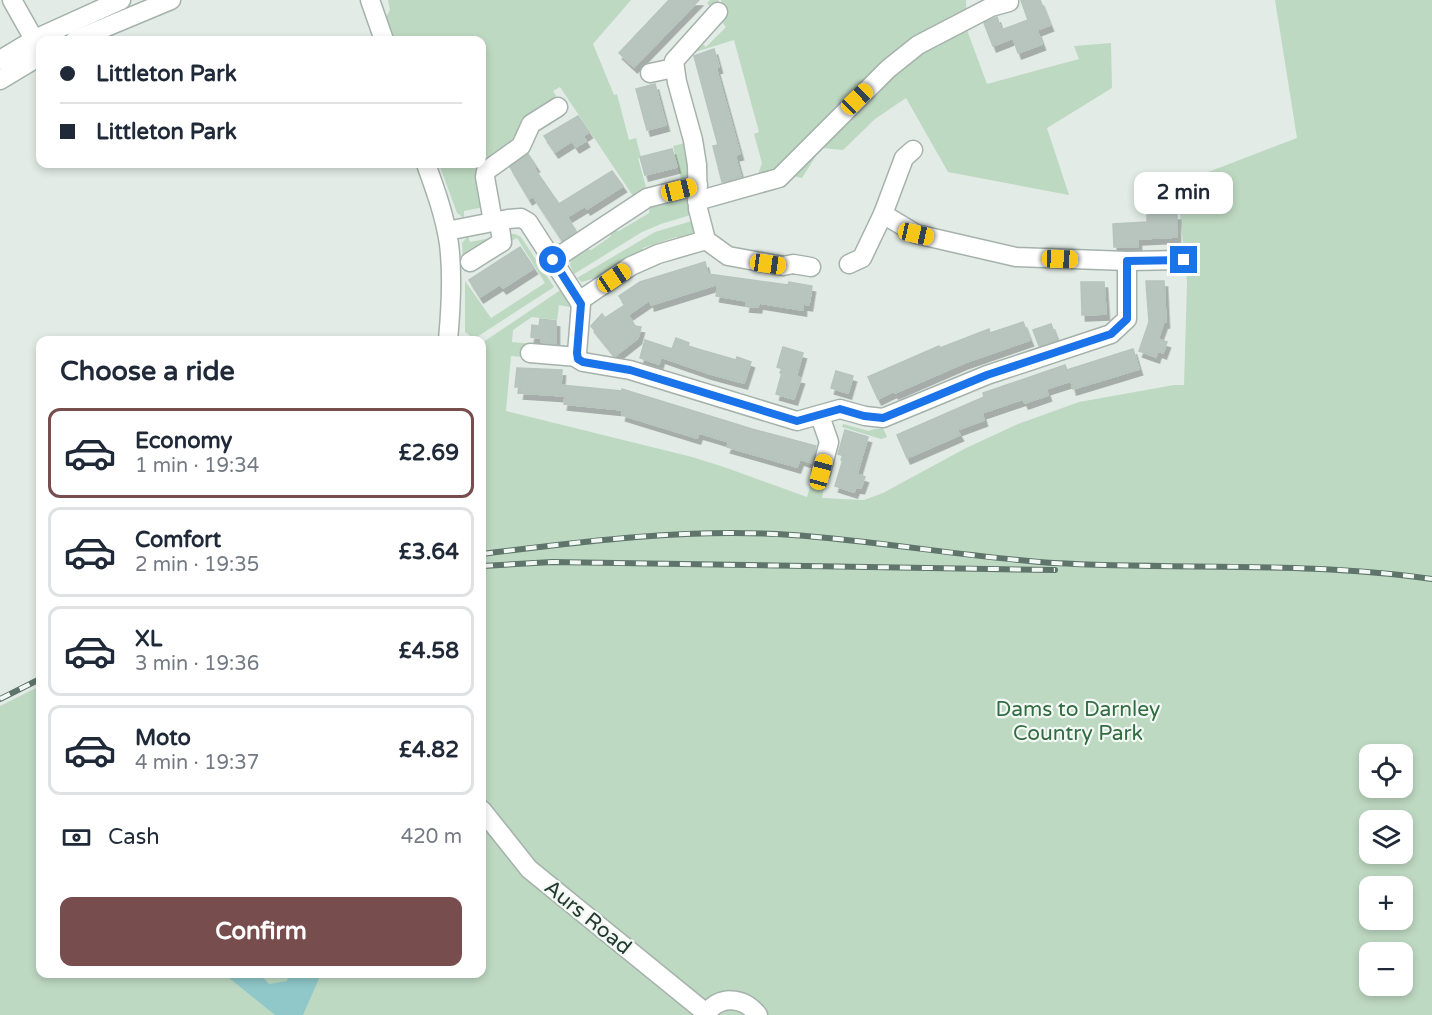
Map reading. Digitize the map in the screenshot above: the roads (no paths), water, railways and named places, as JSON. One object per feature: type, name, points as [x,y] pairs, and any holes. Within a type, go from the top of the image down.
[{"type":"street","points":[[12,0],[36,44]]},
{"type":"street","points":[[59,36],[122,0]]},
{"type":"street","points":[[85,36],[171,0]]},
{"type":"street","points":[[369,0],[382,36]]},
{"type":"street","points":[[553,260],[647,198],[698,193],[725,194],[779,178],[888,69],[918,45],[991,7],[1010,3]]},
{"type":"street","points":[[718,12],[674,61],[693,140],[698,193],[706,240],[728,256],[783,266],[793,264],[811,267]]},
{"type":"street","points":[[0,60],[36,49]]},
{"type":"street","points":[[0,80],[36,50]]},
{"type":"street","points":[[650,73],[674,68]]},
{"type":"street","points":[[470,262],[502,242],[485,177],[486,171],[521,146],[531,124],[558,107]]},
{"type":"street","points":[[849,264],[862,258],[883,214],[904,158],[914,150]]},
{"type":"street","points":[[427,168],[447,231],[451,271],[448,336]]},
{"type":"street","points":[[883,214],[916,234],[1016,257],[1127,261],[1184,260]]},
{"type":"street","points":[[447,231],[521,218],[528,222],[581,304],[578,357]]},
{"type":"street","points":[[579,301],[631,266],[658,254],[706,240]]},
{"type":"street","points":[[530,353],[578,357],[590,364],[630,370],[797,421],[840,409],[864,416],[883,418],[987,375],[1111,334],[1127,319],[1127,261]]},
{"type":"street","points":[[819,416],[829,442],[821,472]]},
{"type":"street","name":"Aurs Road","points":[[486,815],[530,869],[705,1014],[713,1006],[732,999],[752,1007],[758,1015]]},
{"type":"water","points":[[229,978],[264,978],[269,984],[287,981],[288,978],[319,978],[303,1015],[275,1015]]},
{"type":"railway","points":[[486,554],[636,537],[753,533],[857,541],[1054,563],[1291,568],[1385,573],[1432,579]]},
{"type":"railway","points":[[486,566],[552,562],[1055,570]]},
{"type":"railway","points":[[0,699],[36,681]]},
{"type":"park label","name":"Dams to Darnley Country Park","points":[[1078,721]]}]
